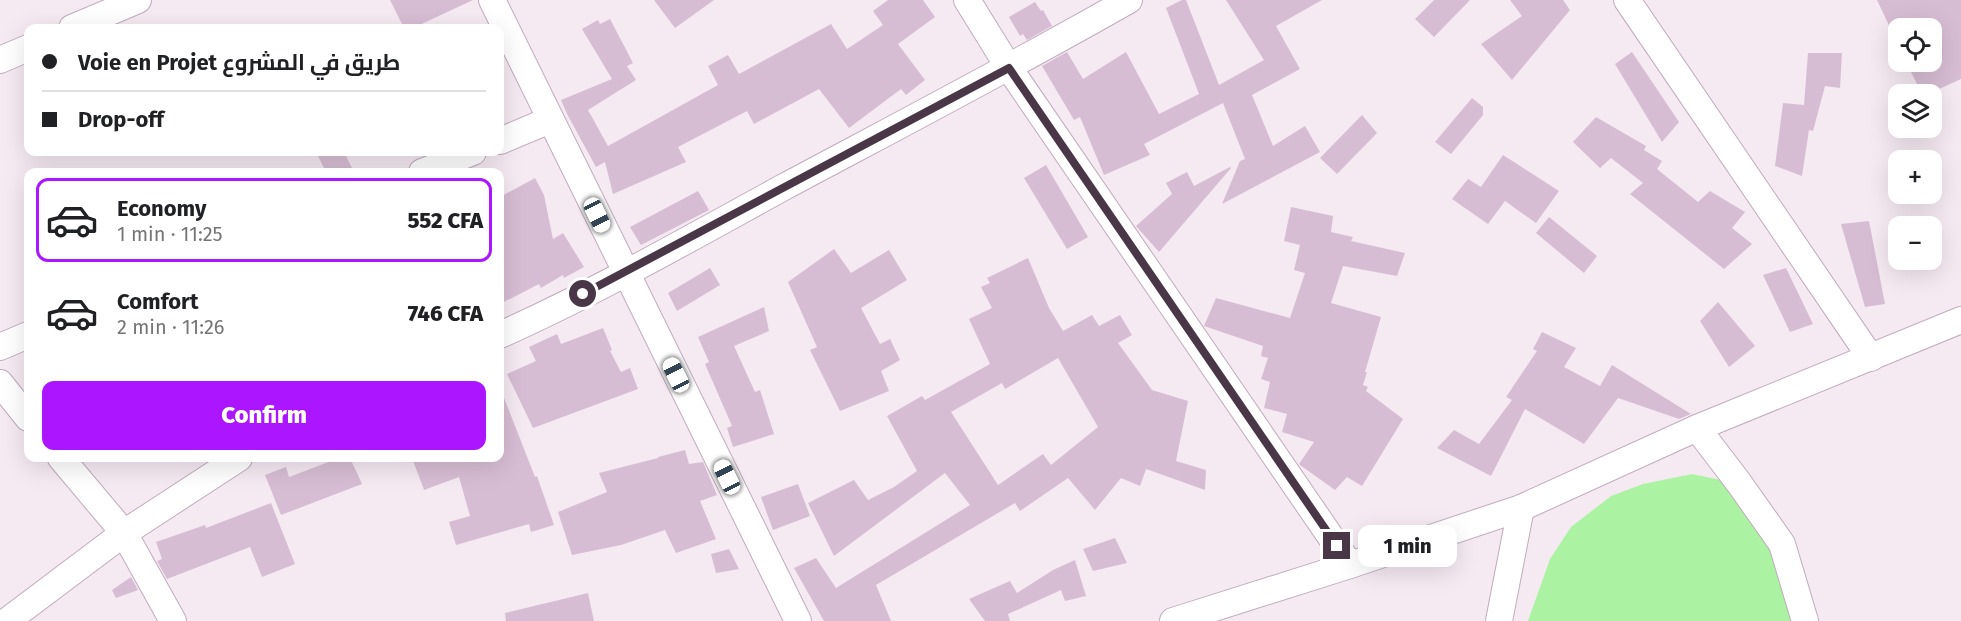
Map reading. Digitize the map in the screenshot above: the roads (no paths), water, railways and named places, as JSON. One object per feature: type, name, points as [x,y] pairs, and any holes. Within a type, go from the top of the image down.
[{"type":"street","points":[[81,24],[138,0]]},
{"type":"street","points":[[492,0],[504,24]]},
{"type":"street","points":[[967,0],[1009,68],[1350,565]]},
{"type":"street","points":[[504,332],[625,272],[1009,68],[1129,0]]},
{"type":"street","points":[[1627,0],[1871,358]]},
{"type":"street","points":[[504,25],[798,621]]},
{"type":"street","points":[[0,60],[24,50]]},
{"type":"street","points":[[504,139],[550,120]]},
{"type":"street","points":[[432,168],[463,156]]},
{"type":"street","points":[[1173,621],[1521,508],[1697,428],[1961,320]]},
{"type":"street","points":[[0,347],[24,337]]},
{"type":"street","points":[[0,383],[24,412]]},
{"type":"street","points":[[1697,428],[1782,544],[1805,621]]},
{"type":"street","points":[[65,462],[124,533],[172,621]]},
{"type":"street","points":[[7,621],[124,533],[233,462]]},
{"type":"street","points":[[1498,621],[1521,508]]}]
